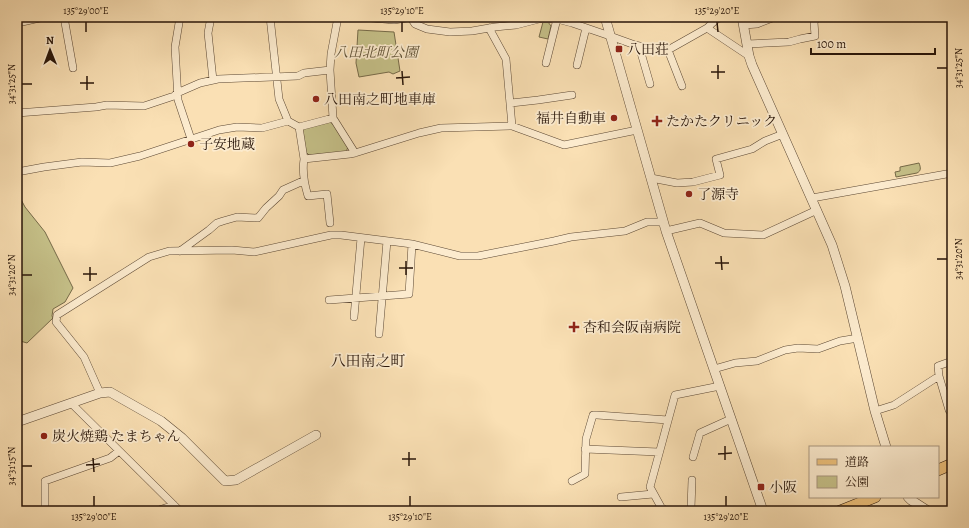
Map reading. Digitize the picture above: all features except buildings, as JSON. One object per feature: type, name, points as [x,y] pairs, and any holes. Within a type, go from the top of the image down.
[{"type":"main road","points":[[939,470],[952,464]]},
{"type":"main road","points":[[840,511],[872,498]]},
{"type":"street","points":[[19,23],[44,17]]},
{"type":"street","points":[[64,17],[73,68]]},
{"type":"street","points":[[180,17],[175,47],[178,100],[191,139]]},
{"type":"street","points":[[211,17],[208,33],[213,80]]},
{"type":"street","points":[[270,17],[279,99],[288,121],[299,127],[333,118]]},
{"type":"street","points":[[338,17],[331,54],[330,70],[333,118],[355,153]]},
{"type":"street","points":[[360,17],[394,20],[412,17],[415,24],[427,29],[450,32],[472,31],[539,19],[557,19],[639,46],[657,50],[668,50],[707,28],[717,19],[724,17]]},
{"type":"street","points":[[605,17],[663,222],[763,511]]},
{"type":"street","points":[[775,17],[757,24],[743,21],[749,56],[812,198],[834,252],[845,286],[886,446]]},
{"type":"street","points":[[747,44],[789,42],[815,36],[814,22],[817,17]]},
{"type":"street","points":[[546,63],[557,19]]},
{"type":"street","points":[[489,28],[506,59],[512,126]]},
{"type":"street","points":[[577,65],[586,28]]},
{"type":"street","points":[[707,28],[749,56]]},
{"type":"street","points":[[639,46],[650,84]]},
{"type":"street","points":[[668,50],[682,86]]},
{"type":"street","points":[[17,112],[107,105],[144,106],[174,96],[200,83],[218,79],[298,76],[304,73],[330,70]]},
{"type":"street","points":[[511,103],[572,95]]},
{"type":"street","points":[[17,172],[44,166],[74,163],[110,163],[140,156],[219,130],[237,127],[262,128],[288,121]]},
{"type":"street","points":[[304,159],[355,153],[419,133],[441,128],[512,126],[564,145],[637,130]]},
{"type":"street","points":[[299,127],[304,159],[302,168],[308,196],[328,194],[330,223]]},
{"type":"street","points":[[650,178],[677,183],[693,182],[720,175],[716,159],[752,149],[765,141],[783,134]]},
{"type":"street","points":[[812,198],[952,173]]},
{"type":"street","points":[[180,251],[217,223],[237,217],[258,218],[283,190],[304,181]]},
{"type":"street","points":[[666,231],[700,223],[724,233],[763,235],[817,210]]},
{"type":"street","points":[[100,393],[84,357],[56,322],[57,315],[149,257],[169,251],[232,250],[254,252],[331,235],[412,244],[460,256],[478,256],[571,237],[625,231],[647,222],[663,222]]},
{"type":"street","points":[[354,317],[361,238]]},
{"type":"street","points":[[379,334],[387,241]]},
{"type":"street","points":[[329,300],[409,294],[412,244]]},
{"type":"street","points":[[714,369],[735,363],[757,361],[785,350],[798,348],[818,349],[840,341],[858,338]]},
{"type":"street","points":[[949,410],[939,376],[938,366],[952,361]]},
{"type":"street","points":[[876,411],[894,405],[939,376]]},
{"type":"street","points":[[666,511],[661,507],[650,487],[675,395],[720,386]]},
{"type":"street","points":[[17,422],[100,393],[110,392],[162,421],[182,438],[225,481],[236,480],[316,435]]},
{"type":"street","points":[[71,403],[180,511]]},
{"type":"street","points":[[572,482],[584,474],[586,439],[593,415],[668,420]]},
{"type":"street","points":[[693,457],[700,432],[731,418]]},
{"type":"street","points":[[585,449],[659,452]]},
{"type":"street","points":[[45,511],[45,481],[110,458],[120,451]]},
{"type":"street","points":[[688,511],[691,508],[692,480]]},
{"type":"street","points":[[621,497],[653,494]]},
{"type":"street","points":[[909,498],[928,511]]},
{"type":"street","points":[[156,511],[174,505]]},
{"type":"green space","points":[[543,22],[548,22],[551,26],[548,39],[539,37]]},
{"type":"green space","name":"八田北町公園","points":[[358,30],[394,32],[400,71],[393,74],[389,72],[359,77],[356,63]]},
{"type":"green space","points":[[330,122],[333,124],[348,147],[346,152],[309,155],[306,152],[302,131],[304,128]]},
{"type":"green space","points":[[919,163],[920,169],[917,173],[896,177],[895,172],[900,171],[900,167]]},
{"type":"green space","points":[[17,192],[25,207],[45,232],[73,288],[65,302],[53,309],[53,318],[27,343],[17,340]]},
{"type":"place","name":"八田荘","points":[[619,49]]},
{"type":"place","name":"八田南之町地車庫","points":[[316,99]]},
{"type":"place","name":"福井自動車","points":[[614,118]]},
{"type":"place","name":"たかたクリニック","points":[[657,121]]},
{"type":"place","name":"子安地蔵","points":[[191,144]]},
{"type":"place","name":"了源寺","points":[[689,194]]},
{"type":"place","name":"杏和会阪南病院","points":[[574,327]]},
{"type":"place","name":"炭火焼鶏 たまちゃん","points":[[44,436]]},
{"type":"place","name":"小阪","points":[[761,487]]},
{"type":"district","name":"八田南之町","points":[[368,361]]}]
